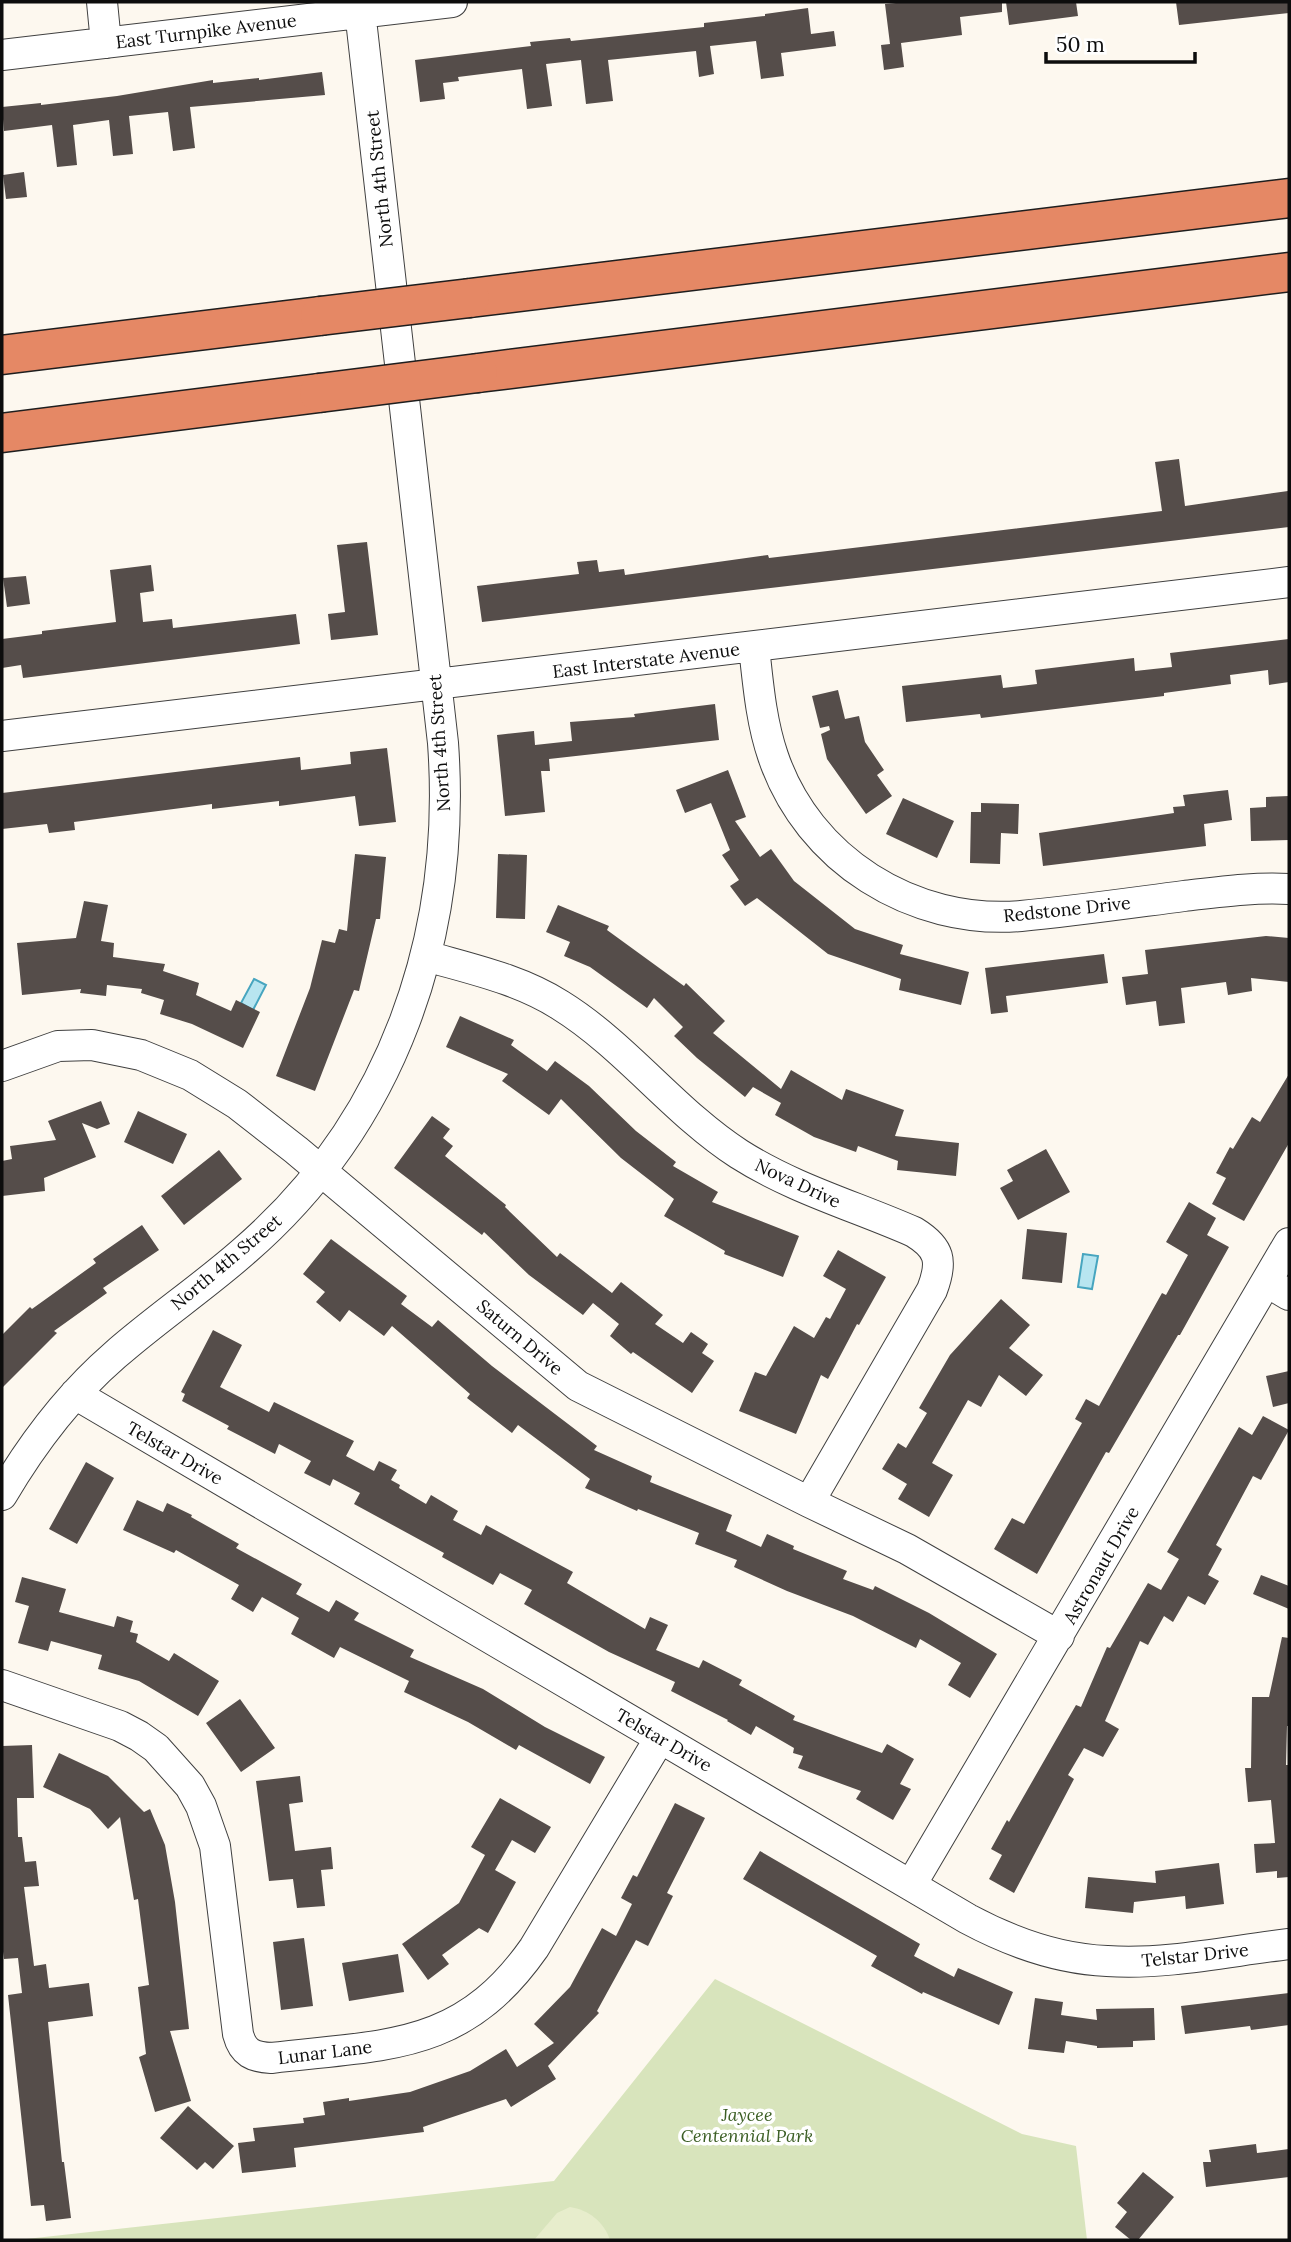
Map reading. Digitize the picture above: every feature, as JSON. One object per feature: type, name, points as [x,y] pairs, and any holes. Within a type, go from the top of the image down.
[{"type":"highway","points":[[2,355],[1289,198]]},
{"type":"highway","points":[[2,433],[1289,272]]},
{"type":"street","points":[[102,2],[106,43]]},
{"type":"street","name":"East Turnpike Avenue","points":[[2,55],[360,7],[452,2]]},
{"type":"street","name":"North 4th Street","points":[[2,1495],[40,1438],[75,1394],[124,1347],[263,1234],[301,1196],[321,1171],[358,1117],[391,1055],[426,956],[438,899],[444,828],[444,771],[360,7]]},
{"type":"street","name":"East Interstate Avenue","points":[[2,736],[1289,582]]},
{"type":"street","name":"Redstone Drive","points":[[754,647],[766,730],[773,756],[793,802],[825,842],[843,859],[862,874],[903,898],[954,912],[999,917],[1246,889],[1289,889]]},
{"type":"street","name":"Nova Drive","points":[[426,956],[512,982],[559,1004],[601,1035],[701,1125],[739,1154],[809,1191],[914,1231],[936,1250],[939,1263],[932,1290],[809,1503]]},
{"type":"street","name":"Saturn Drive","points":[[2,1066],[39,1051],[74,1045],[113,1048],[141,1055],[215,1088],[321,1171],[578,1386],[809,1503],[907,1549],[1059,1636]]},
{"type":"street","name":"Astronaut Drive","points":[[911,1885],[1059,1636],[1278,1289],[1289,1243]]},
{"type":"street","name":"Telstar Drive","points":[[75,1394],[968,1919],[1010,1940],[1082,1959],[1105,1961],[1153,1961],[1289,1944]]},
{"type":"street","name":"Lunar Lane","points":[[2,1685],[120,1726],[139,1736],[156,1748],[190,1786],[209,1825],[219,1865],[241,2046],[249,2054],[271,2059],[417,2038],[462,2019],[480,2007],[517,1971],[534,1948],[660,1738]]},
{"type":"green space","name":"Jaycee Centennial Park","points":[[715,1979],[1022,2134],[1076,2146],[1087,2240],[17,2240],[554,2181]]},
{"type":"green space","points":[[570,2207],[595,2218],[610,2240],[534,2240],[557,2213]]},
{"type":"water","points":[[254,979],[266,985],[253,1010],[241,1003]]},
{"type":"water","points":[[1083,1254],[1098,1256],[1092,1289],[1078,1287]]},
{"type":"building","points":[[1002,2],[1002,12],[960,17],[962,35],[901,43],[904,67],[884,70],[881,45],[890,44],[885,4]]},
{"type":"building","points":[[1006,2],[1076,2],[1078,16],[1009,25]]},
{"type":"building","points":[[1176,2],[1289,2],[1289,13],[1179,25]]},
{"type":"building","points":[[808,8],[811,34],[834,31],[836,46],[781,53],[784,76],[761,79],[756,41],[710,46],[714,74],[699,77],[696,51],[608,60],[613,101],[586,104],[581,60],[546,64],[552,106],[527,109],[522,69],[458,77],[459,81],[443,83],[445,99],[420,102],[415,60],[531,46],[530,42],[570,38],[571,41],[704,27],[704,23]]},
{"type":"building","points":[[322,72],[325,95],[190,107],[195,148],[173,151],[168,112],[129,116],[133,154],[113,156],[109,120],[73,125],[77,165],[57,167],[52,125],[4,131],[2,107],[117,96],[213,80],[213,83],[259,80]]},
{"type":"building","points":[[24,172],[27,197],[6,199],[3,175]]},
{"type":"building","points":[[1179,459],[1185,506],[1288,491],[1289,527],[482,622],[477,586],[579,574],[577,562],[597,560],[599,572],[624,569],[625,575],[768,555],[769,558],[1162,511],[1155,462]]},
{"type":"building","points":[[367,542],[378,635],[331,640],[328,614],[345,612],[337,545]]},
{"type":"building","points":[[151,565],[154,591],[140,593],[143,622],[172,619],[173,628],[296,614],[300,644],[23,678],[21,665],[2,668],[2,639],[116,622],[110,570]]},
{"type":"building","points":[[26,576],[30,604],[7,607],[3,578]]},
{"type":"building","points":[[1289,639],[1289,682],[1269,685],[1268,670],[1230,675],[1231,684],[1164,693],[1164,696],[981,718],[980,714],[906,722],[902,686],[1001,675],[1003,688],[1037,684],[1035,670],[1134,658],[1135,671],[1172,667],[1170,653]]},
{"type":"building","points":[[838,690],[845,719],[859,716],[865,742],[884,770],[877,775],[892,796],[866,814],[827,759],[821,734],[830,730],[829,726],[820,728],[812,696]]},
{"type":"building","points":[[715,704],[719,740],[549,759],[550,771],[541,771],[545,812],[505,816],[497,735],[534,731],[535,745],[572,741],[570,722],[635,717],[634,714]]},
{"type":"building","points":[[387,748],[396,822],[359,826],[355,796],[279,806],[279,801],[212,809],[212,804],[74,822],[75,830],[49,833],[47,824],[2,829],[2,793],[300,757],[301,770],[351,764],[350,752]]},
{"type":"building","points":[[728,770],[746,817],[735,821],[760,857],[771,849],[794,881],[855,929],[903,945],[900,954],[969,972],[961,1005],[899,990],[901,979],[828,954],[757,898],[745,906],[730,886],[739,880],[722,855],[730,850],[711,803],[685,813],[676,790]]},
{"type":"building","points":[[1228,790],[1232,820],[1204,824],[1206,846],[1043,866],[1039,833],[1174,813],[1173,807],[1185,806],[1183,795]]},
{"type":"building","points":[[1289,796],[1289,840],[1251,841],[1250,808],[1266,807],[1266,797]]},
{"type":"building","points":[[903,798],[954,821],[937,858],[886,834]]},
{"type":"building","points":[[981,803],[1019,804],[1018,834],[1001,833],[1000,864],[970,863],[971,812],[981,812]]},
{"type":"building","points":[[355,854],[386,857],[380,919],[376,919],[359,991],[354,990],[315,1091],[276,1076],[310,988],[322,940],[335,943],[339,929],[347,931]]},
{"type":"building","points":[[498,854],[527,855],[525,919],[496,918]]},
{"type":"building","points":[[84,901],[108,905],[101,941],[114,943],[113,957],[165,964],[163,971],[199,983],[196,995],[231,1011],[236,1000],[260,1012],[243,1048],[192,1024],[160,1014],[164,1000],[141,993],[142,989],[107,985],[106,996],[80,993],[81,989],[22,995],[17,943],[76,938]]},
{"type":"building","points":[[558,905],[609,926],[607,930],[684,986],[686,983],[725,1021],[713,1033],[781,1089],[791,1070],[842,1100],[846,1089],[904,1110],[895,1136],[959,1143],[956,1176],[897,1170],[898,1161],[858,1146],[856,1152],[814,1137],[775,1115],[781,1103],[753,1087],[745,1097],[674,1036],[683,1027],[654,998],[647,1008],[590,967],[564,956],[570,942],[546,932]]},
{"type":"building","points":[[1266,936],[1289,938],[1289,982],[1251,978],[1252,991],[1228,995],[1226,982],[1181,988],[1185,1023],[1159,1026],[1156,1001],[1126,1005],[1122,977],[1148,974],[1145,950]]},
{"type":"building","points":[[1104,954],[1108,983],[1006,996],[1008,1012],[991,1014],[985,968]]},
{"type":"building","points":[[460,1016],[514,1040],[511,1045],[547,1071],[555,1061],[589,1086],[636,1131],[676,1162],[673,1166],[718,1192],[712,1202],[799,1236],[783,1277],[724,1254],[725,1251],[664,1216],[674,1199],[621,1158],[561,1099],[549,1115],[502,1081],[508,1074],[446,1047]]},
{"type":"building","points":[[1289,1074],[1289,1143],[1244,1221],[1212,1204],[1226,1178],[1216,1173],[1230,1147],[1233,1149],[1252,1117],[1260,1122]]},
{"type":"building","points":[[101,1101],[110,1124],[97,1129],[82,1123],[96,1157],[44,1178],[45,1191],[2,1196],[2,1161],[12,1159],[10,1146],[56,1140],[48,1121]]},
{"type":"building","points":[[138,1111],[187,1134],[173,1164],[124,1142]]},
{"type":"building","points":[[432,1116],[450,1129],[443,1138],[453,1146],[445,1156],[506,1205],[505,1207],[557,1257],[560,1253],[612,1293],[621,1282],[663,1315],[655,1324],[683,1343],[691,1332],[708,1344],[702,1353],[714,1361],[692,1393],[633,1352],[631,1354],[610,1336],[619,1324],[593,1303],[583,1315],[529,1275],[484,1232],[482,1235],[394,1168]]},
{"type":"building","points":[[1046,1149],[1070,1192],[1018,1220],[1000,1188],[1013,1181],[1007,1170]]},
{"type":"building","points":[[219,1150],[242,1179],[184,1225],[161,1196]]},
{"type":"building","points":[[1189,1202],[1216,1218],[1207,1235],[1229,1247],[1180,1335],[1109,1453],[1106,1452],[1037,1574],[994,1549],[1012,1518],[1024,1524],[1082,1423],[1075,1419],[1086,1399],[1099,1406],[1162,1293],[1166,1295],[1188,1255],[1166,1242]]},
{"type":"building","points":[[142,1225],[159,1250],[103,1288],[107,1293],[54,1331],[57,1333],[2,1388],[2,1335],[30,1307],[32,1309],[96,1263],[93,1259]]},
{"type":"building","points":[[1027,1229],[1067,1233],[1062,1283],[1022,1279]]},
{"type":"building","points":[[331,1239],[407,1296],[401,1304],[432,1327],[438,1320],[492,1366],[597,1446],[594,1450],[652,1476],[650,1482],[732,1515],[726,1531],[761,1547],[767,1534],[794,1546],[793,1549],[847,1571],[843,1579],[873,1590],[875,1586],[929,1613],[997,1654],[970,1698],[948,1685],[961,1663],[920,1639],[916,1648],[853,1616],[734,1567],[737,1560],[695,1544],[699,1533],[638,1509],[637,1511],[585,1488],[590,1479],[518,1425],[512,1433],[467,1398],[470,1394],[392,1326],[384,1336],[349,1310],[340,1322],[316,1302],[325,1292],[303,1274]]},
{"type":"building","points":[[838,1250],[886,1277],[828,1379],[821,1375],[796,1434],[739,1411],[755,1372],[766,1376],[794,1326],[814,1338],[826,1317],[830,1319],[846,1289],[823,1276]]},
{"type":"building","points":[[1001,1299],[1030,1325],[1009,1348],[1043,1375],[1026,1396],[999,1375],[981,1407],[968,1400],[932,1463],[953,1475],[929,1517],[898,1499],[907,1484],[882,1469],[898,1443],[906,1448],[927,1413],[919,1408],[950,1355]]},
{"type":"building","points":[[213,1330],[242,1345],[220,1387],[269,1412],[274,1402],[354,1441],[346,1456],[374,1471],[379,1461],[397,1470],[391,1480],[400,1485],[399,1488],[426,1504],[431,1495],[458,1511],[453,1520],[481,1535],[486,1525],[573,1572],[567,1583],[645,1629],[650,1617],[668,1625],[656,1650],[699,1668],[703,1660],[742,1680],[739,1685],[795,1716],[793,1720],[882,1753],[887,1744],[914,1759],[900,1784],[911,1789],[893,1820],[856,1799],[861,1791],[798,1768],[803,1756],[793,1753],[794,1748],[756,1726],[751,1735],[671,1691],[675,1682],[609,1652],[524,1604],[532,1590],[500,1573],[493,1585],[442,1557],[444,1553],[354,1504],[360,1493],[333,1479],[330,1486],[304,1473],[311,1461],[279,1444],[275,1454],[182,1401],[185,1394],[181,1392]]},
{"type":"building","points":[[1289,1371],[1289,1403],[1273,1407],[1266,1376]]},
{"type":"building","points":[[1263,1416],[1289,1430],[1261,1480],[1253,1476],[1216,1545],[1222,1549],[1208,1575],[1219,1581],[1205,1605],[1188,1596],[1173,1622],[1164,1616],[1148,1645],[1140,1641],[1105,1721],[1119,1729],[1103,1757],[1084,1748],[1068,1775],[1074,1779],[1014,1893],[989,1879],[1002,1855],[991,1849],[1076,1705],[1081,1707],[1107,1647],[1110,1648],[1148,1583],[1161,1590],[1179,1559],[1167,1552],[1239,1427],[1252,1435]]},
{"type":"building","points":[[86,1462],[114,1478],[77,1544],[49,1529]]},
{"type":"building","points":[[137,1500],[163,1512],[167,1503],[192,1515],[191,1517],[239,1544],[236,1548],[302,1584],[296,1594],[329,1612],[336,1600],[359,1613],[354,1620],[414,1650],[410,1657],[483,1689],[545,1727],[605,1757],[590,1784],[519,1745],[516,1750],[468,1722],[404,1692],[409,1681],[340,1647],[334,1658],[291,1634],[299,1618],[262,1597],[253,1612],[231,1599],[239,1585],[176,1550],[174,1553],[123,1530]]},
{"type":"building","points":[[1261,1575],[1289,1586],[1289,1609],[1253,1594]]},
{"type":"building","points":[[22,1577],[66,1589],[59,1612],[114,1627],[117,1616],[133,1621],[130,1632],[138,1634],[136,1642],[169,1661],[174,1653],[219,1681],[198,1716],[139,1681],[98,1669],[102,1655],[51,1641],[48,1651],[18,1643],[29,1606],[15,1602]]},
{"type":"building","points":[[1282,1637],[1289,1638],[1286,1765],[1289,1765],[1289,1877],[1277,1878],[1277,1871],[1256,1873],[1254,1844],[1275,1843],[1271,1800],[1248,1802],[1245,1768],[1251,1768],[1252,1697],[1269,1697]]},
{"type":"building","points":[[240,1699],[275,1748],[241,1772],[206,1723]]},
{"type":"building","points":[[32,1745],[34,1798],[17,1798],[18,1837],[22,1837],[25,1862],[36,1861],[39,1886],[24,1887],[34,1966],[46,1964],[49,1988],[89,1983],[93,2016],[48,2022],[62,2162],[71,2218],[46,2221],[44,2205],[31,2206],[8,1995],[22,1993],[18,1958],[4,1959],[2,1944],[2,1746]]},
{"type":"building","points":[[59,1753],[108,1776],[144,1812],[150,1809],[165,1845],[175,1902],[189,2029],[170,2031],[191,2101],[155,2112],[139,2057],[146,2054],[138,1987],[149,1985],[138,1899],[134,1900],[120,1817],[108,1829],[90,1809],[43,1787]]},
{"type":"building","points":[[300,1776],[303,1802],[289,1804],[295,1851],[331,1847],[333,1869],[321,1870],[325,1906],[297,1908],[293,1879],[269,1881],[256,1781]]},
{"type":"building","points":[[500,1798],[551,1827],[535,1853],[512,1840],[495,1870],[516,1882],[488,1933],[479,1928],[442,1955],[449,1964],[428,1980],[402,1944],[459,1903],[485,1855],[471,1847]]},
{"type":"building","points":[[675,1803],[705,1818],[667,1893],[673,1896],[648,1946],[636,1940],[597,2011],[599,2013],[548,2066],[556,2079],[511,2107],[506,2099],[423,2127],[424,2132],[294,2148],[296,2167],[242,2173],[238,2143],[255,2141],[253,2128],[304,2123],[303,2118],[325,2115],[323,2102],[410,2092],[470,2071],[506,2049],[517,2067],[554,2043],[534,2024],[570,1987],[602,1928],[616,1936],[632,1904],[621,1898],[633,1875],[637,1877]]},
{"type":"building","points":[[760,1851],[920,1944],[914,1956],[954,1977],[958,1968],[1013,1992],[999,2025],[923,1992],[922,1994],[871,1966],[877,1956],[743,1879]]},
{"type":"building","points":[[1219,1863],[1224,1904],[1186,1909],[1185,1896],[1134,1902],[1133,1913],[1085,1908],[1088,1877],[1156,1883],[1155,1871]]},
{"type":"building","points":[[304,1938],[313,2006],[281,2010],[273,1942]]},
{"type":"building","points":[[398,1954],[404,1992],[349,2001],[342,1963]]},
{"type":"building","points":[[1289,1993],[1289,2025],[1251,2030],[1250,2026],[1185,2034],[1181,2006]]},
{"type":"building","points":[[1035,1998],[1063,2002],[1061,2015],[1097,2020],[1096,2009],[1154,2008],[1155,2040],[1133,2041],[1133,2047],[1097,2048],[1066,2041],[1064,2053],[1028,2049]]},
{"type":"building","points":[[188,2106],[234,2146],[213,2169],[205,2162],[197,2170],[160,2138]]},
{"type":"building","points":[[1256,2144],[1257,2153],[1289,2149],[1289,2177],[1206,2187],[1203,2162],[1211,2162],[1209,2150]]},
{"type":"building","points":[[1143,2172],[1174,2197],[1138,2240],[1131,2240],[1115,2227],[1127,2212],[1117,2203]]}]
